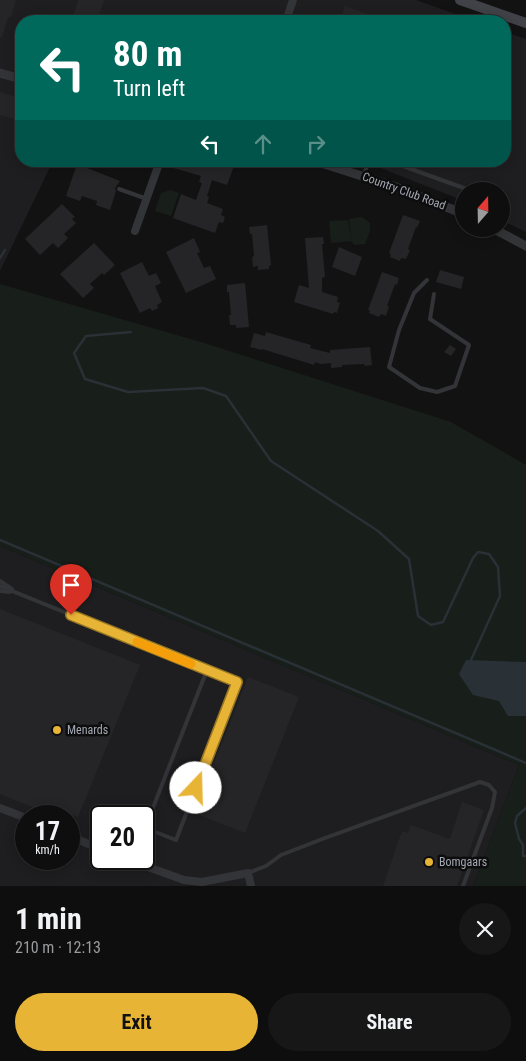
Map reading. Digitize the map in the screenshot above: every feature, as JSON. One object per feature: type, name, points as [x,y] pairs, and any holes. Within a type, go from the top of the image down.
[{"type":"main road","points":[[460,0],[503,15]]},
{"type":"main road","points":[[511,18],[526,23]]},
{"type":"street","points":[[288,15],[293,0]]},
{"type":"street","points":[[0,73],[15,77]]},
{"type":"street","points":[[135,231],[158,167]]},
{"type":"street","name":"Country Club Road","points":[[334,167],[408,191],[455,210]]},
{"type":"street","points":[[510,238],[526,246]]},
{"type":"street","points":[[0,808],[15,814]]},
{"type":"street","points":[[155,870],[184,880],[202,882],[248,873],[250,886]]},
{"type":"lane","points":[[363,176],[367,167]]},
{"type":"lane","points":[[406,167],[455,185]]},
{"type":"lane","points":[[119,189],[147,199]]},
{"type":"lane","points":[[427,280],[414,293],[399,330],[389,367],[420,388],[437,392],[455,386],[469,346],[430,320],[434,294]]},
{"type":"lane","points":[[0,581],[20,594]]},
{"type":"lane","points":[[0,586],[237,682],[176,840],[145,828],[207,670]]},
{"type":"lane","points":[[0,591],[20,594]]},
{"type":"lane","points":[[248,873],[266,866],[281,855],[316,841],[480,782],[489,785],[496,792],[492,808],[463,886]]},
{"type":"shaded area","points":[[0,0],[416,0],[458,15],[15,15],[15,167],[50,167],[0,271]]},
{"type":"shaded area","points":[[511,34],[526,39],[526,232],[510,224],[510,182],[455,182],[455,197],[378,167],[511,167]]},
{"type":"shaded area","points":[[170,190],[179,193],[171,216],[155,211],[161,193]]},
{"type":"shaded area","points":[[362,217],[370,223],[370,231],[365,244],[355,245],[351,241],[331,243],[329,221],[348,220],[351,239],[349,219]]},
{"type":"shaded area","points":[[0,284],[201,342],[451,422],[526,465],[526,886],[473,886],[519,765],[0,546]]},
{"type":"shaded area","points":[[0,546],[519,765],[473,886],[0,886]]},
{"type":"shaded area","points":[[466,660],[526,662],[526,716],[508,716],[499,701],[473,695],[459,674]]},
{"type":"building","points":[[0,0],[16,0],[2,37],[0,37]]},
{"type":"building","points":[[78,0],[104,0],[99,15],[74,15]]},
{"type":"building","points":[[345,6],[370,15],[342,15]]},
{"type":"building","points":[[0,92],[15,96],[15,119],[0,115]]},
{"type":"building","points":[[76,167],[85,167],[120,181],[115,188],[116,191],[110,210],[96,205],[97,201],[82,196],[80,201],[66,196]]},
{"type":"building","points":[[170,167],[234,167],[227,185],[212,180],[207,196],[209,197],[207,203],[223,209],[221,215],[225,217],[223,223],[219,222],[215,233],[173,218],[181,194],[196,200],[202,183],[199,182],[201,176]]},
{"type":"building","points":[[62,204],[75,217],[72,219],[76,223],[64,234],[68,238],[58,248],[53,243],[40,255],[25,239]]},
{"type":"building","points":[[403,215],[420,221],[416,227],[406,259],[401,258],[400,261],[390,257],[391,254],[389,253]]},
{"type":"building","points":[[267,225],[271,265],[269,269],[258,270],[258,266],[253,267],[252,234],[250,234],[249,227]]},
{"type":"building","points":[[323,237],[325,277],[322,278],[322,292],[338,297],[337,302],[340,303],[337,313],[334,312],[333,314],[294,302],[299,285],[309,288],[305,238]]},
{"type":"building","points":[[194,238],[200,252],[197,253],[204,268],[210,266],[216,279],[186,293],[166,252]]},
{"type":"building","points":[[94,243],[115,265],[90,284],[94,288],[83,298],[60,274]]},
{"type":"building","points":[[339,247],[362,257],[355,276],[332,267]]},
{"type":"building","points":[[142,262],[149,276],[156,273],[161,283],[155,286],[162,302],[157,305],[158,308],[152,311],[150,308],[140,313],[120,273]]},
{"type":"building","points":[[440,270],[464,277],[461,289],[436,282]]},
{"type":"building","points":[[382,272],[399,278],[387,306],[389,306],[386,316],[381,314],[379,317],[369,313],[370,310],[368,310]]},
{"type":"building","points":[[245,283],[249,327],[236,328],[236,325],[230,325],[229,315],[231,315],[227,285]]},
{"type":"building","points":[[266,332],[311,345],[310,348],[330,353],[330,350],[370,347],[372,365],[342,365],[342,367],[331,368],[331,363],[321,364],[315,362],[314,365],[250,347],[254,333],[265,336]]},
{"type":"building","points":[[450,345],[456,349],[451,356],[444,352]]},
{"type":"building","name":"Menards","points":[[0,609],[140,665],[80,812],[80,805],[27,805],[0,794]]},
{"type":"building","points":[[248,677],[299,697],[245,833],[194,813]]},
{"type":"building","name":"Bomgaars","points":[[462,802],[484,810],[457,886],[383,886],[402,831],[408,833],[411,825],[450,839]]},
{"type":"waterway","points":[[0,258],[5,250]]},
{"type":"waterway","points":[[131,332],[86,336],[74,353],[85,379],[128,392],[203,388],[226,396],[271,461],[378,531],[409,559],[418,616],[431,625],[443,622],[473,558],[478,552],[489,554],[498,567],[500,596],[471,660]]},
{"type":"waterway","points":[[0,540],[526,763]]},
{"type":"waterway","points":[[526,808],[517,816],[515,823],[519,839],[523,845],[523,856],[526,856]]},
{"type":"slow traffic","points":[[137,642],[191,664]]},
{"type":"place","name":"Menards","points":[[57,730]]},
{"type":"place","name":"Bomgaars","points":[[429,862]]},
{"type":"route","points":[[71,615],[237,682],[196,788]]}]
